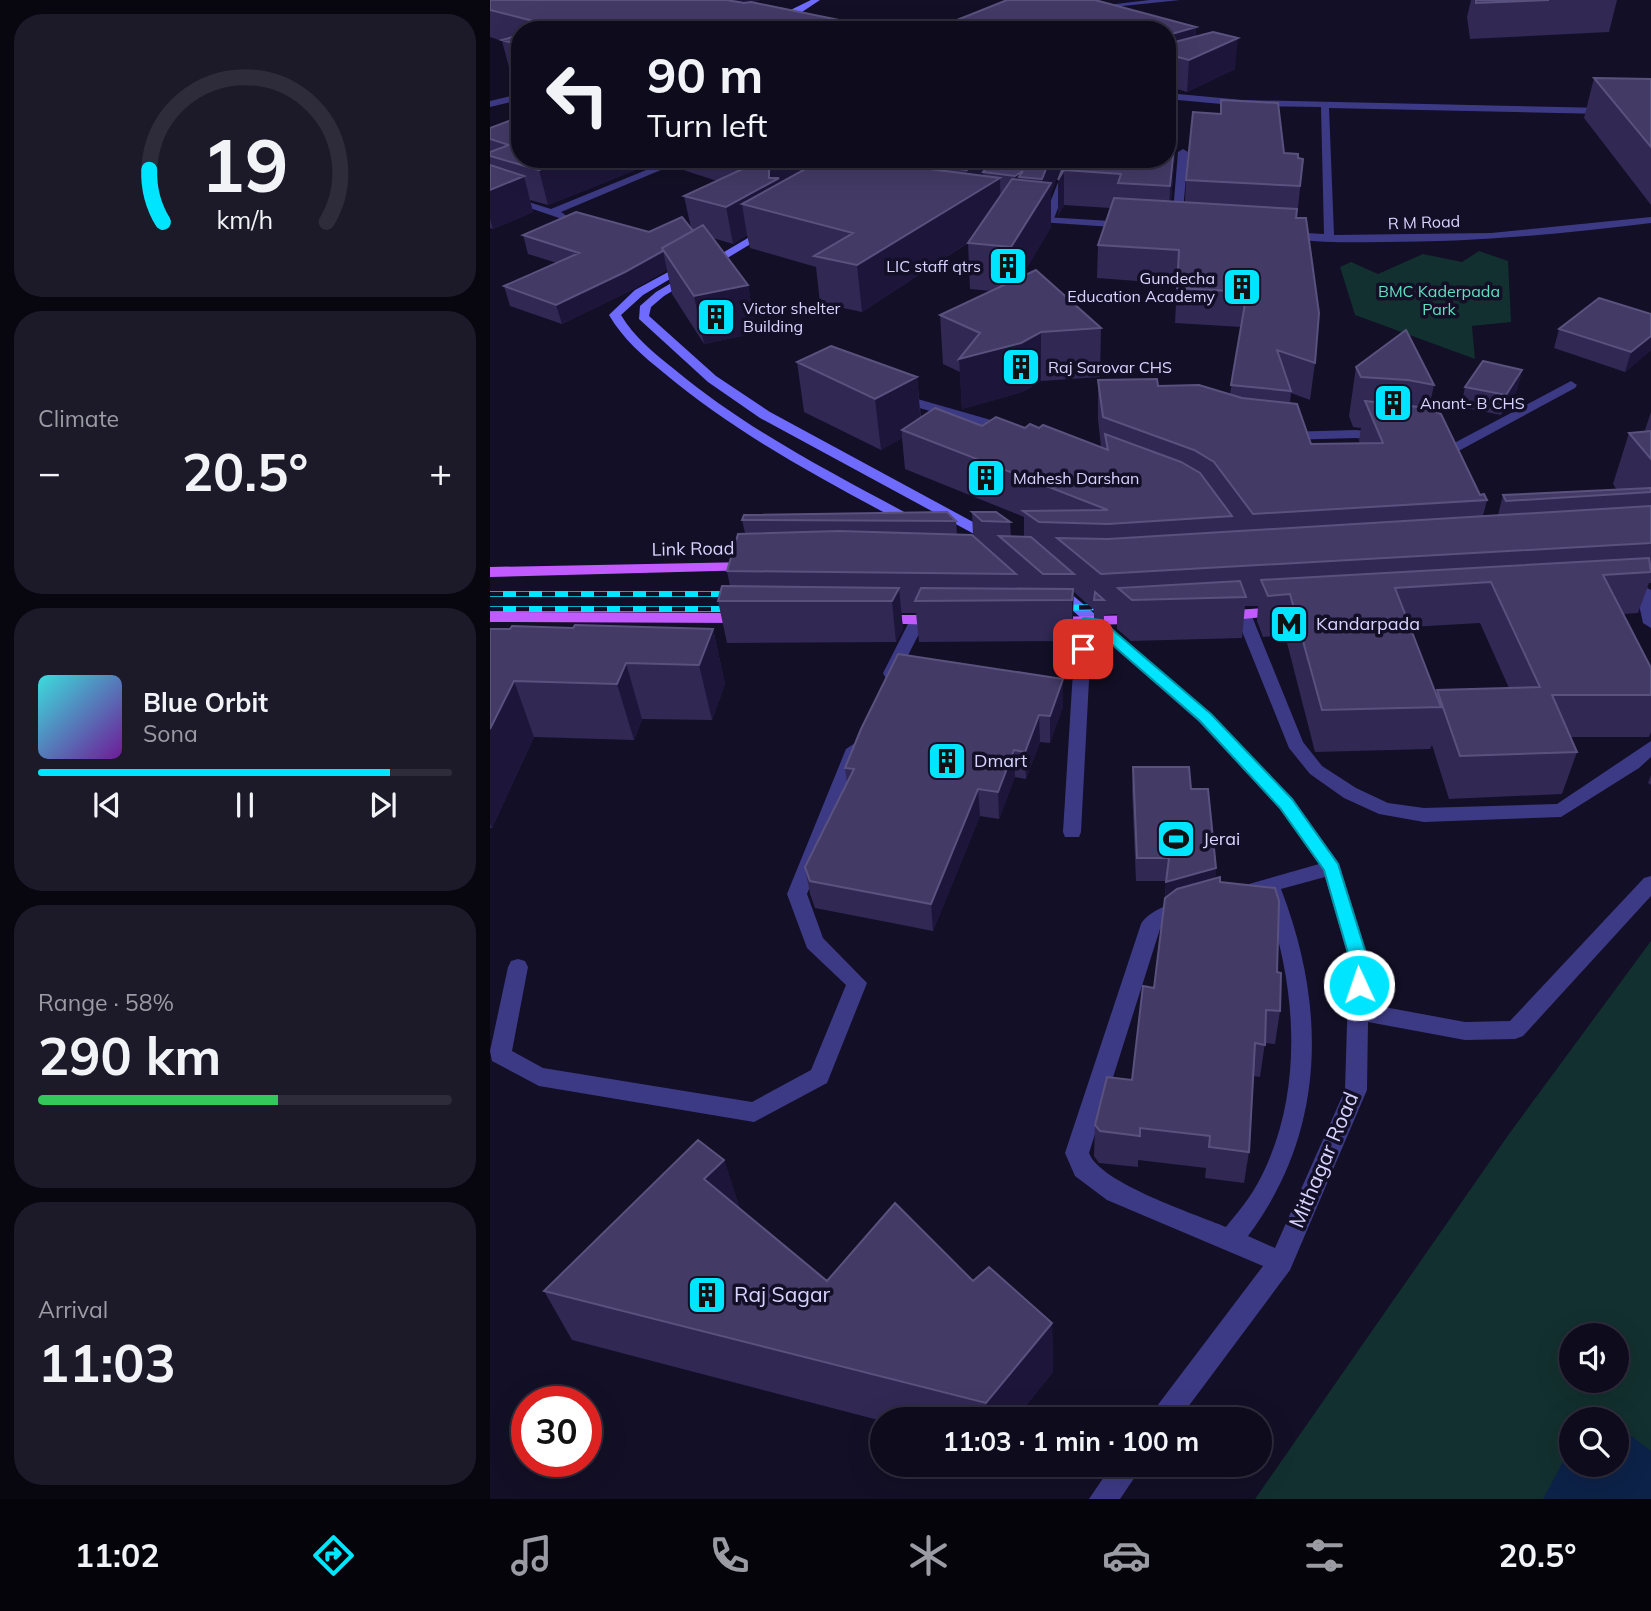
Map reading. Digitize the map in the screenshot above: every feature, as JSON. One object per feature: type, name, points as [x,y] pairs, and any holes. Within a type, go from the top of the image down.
[{"type":"main road","points":[[767,21],[793,14],[816,0]]},
{"type":"main road","points":[[769,217],[642,289],[624,304],[615,316],[623,331],[687,388],[741,428],[932,534]]},
{"type":"main road","points":[[785,220],[660,294],[646,306],[643,317],[712,379],[765,415],[984,532],[1005,547]]},
{"type":"main road","name":"Link Road","points":[[490,572],[763,567]]},
{"type":"main road","points":[[1046,579],[1090,623]]},
{"type":"main road","points":[[1203,617],[1298,611]]},
{"type":"main road","points":[[490,617],[764,618]]},
{"type":"main road","points":[[856,619],[958,621]]},
{"type":"main road","points":[[1038,622],[1090,623],[1163,619]]},
{"type":"street","points":[[1082,8],[1176,0]]},
{"type":"street","points":[[1176,97],[1243,103],[1651,111]]},
{"type":"street","points":[[490,103],[511,99]]},
{"type":"street","points":[[1325,105],[1329,238]]},
{"type":"street","points":[[1176,227],[1183,152]]},
{"type":"street","points":[[551,213],[660,168]]},
{"type":"street","points":[[1048,221],[1069,168]]},
{"type":"street","points":[[499,196],[572,219]]},
{"type":"street","points":[[1021,218],[1138,225]]},
{"type":"street","name":"R M Road","points":[[1274,234],[1373,240],[1511,235],[1651,220]]},
{"type":"street","points":[[1163,226],[1190,228]]},
{"type":"street","points":[[1457,477],[1440,450],[1571,385]]},
{"type":"street","points":[[914,402],[1018,433]]},
{"type":"street","points":[[1265,434],[1291,437],[1356,433],[1397,438]]},
{"type":"street","points":[[1642,591],[1651,623]]},
{"type":"street","points":[[1242,614],[1295,744],[1316,770],[1350,793],[1385,809],[1424,815],[1561,810],[1633,764],[1651,747]]},
{"type":"street","points":[[880,695],[918,620]]},
{"type":"street","points":[[1072,832],[1090,623]]},
{"type":"street","name":"Mithagar Road","points":[[1090,623],[1205,718],[1286,804],[1332,868],[1359,960],[1356,1090],[1281,1262],[1172,1407]]},
{"type":"street","points":[[518,967],[500,1055],[539,1077],[754,1112],[819,1076],[857,984],[814,942],[797,894],[864,729]]},
{"type":"street","points":[[1281,1262],[1115,1192],[1083,1169],[1077,1153],[1152,924],[1167,914],[1332,868]]},
{"type":"street","points":[[1358,1011],[1465,1031],[1516,1030],[1651,883]]},
{"type":"street","points":[[1231,1240],[1269,1184],[1284,1147],[1297,1090],[1301,1034],[1299,989],[1285,918],[1270,885]]},
{"type":"street","points":[[1103,1499],[1120,1477]]},
{"type":"green space","name":"BMC Kaderpada Park","points":[[1479,251],[1508,261],[1511,322],[1472,326],[1475,359],[1355,315],[1340,267],[1351,262],[1378,274],[1423,254],[1462,262]]},
{"type":"green space","points":[[1651,941],[1651,1499],[1255,1499],[1509,1134]]},
{"type":"water","points":[[1629,1434],[1651,1451],[1651,1499],[1543,1499],[1559,1469],[1559,1477],[1629,1477]]},
{"type":"building","points":[[490,0],[727,0],[751,2],[844,21],[533,21],[490,10]]},
{"type":"building","points":[[1007,0],[1095,0],[1174,21],[954,21]]},
{"type":"building","points":[[1476,0],[1549,0],[1476,3]]},
{"type":"building","points":[[1176,22],[1196,27],[1176,33]]},
{"type":"building","points":[[1213,32],[1238,38],[1189,60],[1176,57],[1176,42]]},
{"type":"building","points":[[1594,78],[1651,79],[1651,147]]},
{"type":"building","points":[[1221,100],[1278,103],[1284,153],[1298,154],[1298,158],[1303,159],[1300,186],[1186,180],[1193,112],[1221,114]]},
{"type":"building","points":[[511,120],[511,162],[490,156],[490,152],[509,145],[490,139],[490,128]]},
{"type":"building","points":[[490,165],[524,176],[490,190]]},
{"type":"building","points":[[745,168],[772,168],[769,170],[769,178],[779,178],[726,207],[684,196]]},
{"type":"building","points":[[807,168],[922,168],[1000,178],[857,265],[814,256],[853,233],[742,204]]},
{"type":"building","points":[[986,168],[1046,168],[1042,179],[1019,177],[1023,171],[1015,176],[983,172]]},
{"type":"building","points":[[1063,168],[1172,168],[1170,186],[1118,183],[1121,174],[1064,170],[1058,180]]},
{"type":"building","points":[[1012,179],[1051,183],[1011,247],[968,243]]},
{"type":"building","points":[[1114,198],[1297,209],[1296,218],[1306,218],[1319,313],[1315,363],[1277,350],[1291,391],[1231,385],[1247,292],[1177,288],[1179,250],[1098,245]]},
{"type":"building","points":[[576,212],[649,232],[682,217],[693,231],[625,272],[556,305],[504,286],[579,253],[523,235]]},
{"type":"building","points":[[703,225],[748,285],[694,296],[662,248]]},
{"type":"building","points":[[1036,270],[1101,328],[1041,332],[1021,343],[959,359],[980,333],[940,315]]},
{"type":"building","points":[[1599,298],[1651,314],[1651,336],[1631,352],[1559,329]]},
{"type":"building","points":[[1406,330],[1434,385],[1408,380],[1361,377],[1356,367]]},
{"type":"building","points":[[831,346],[917,377],[875,399],[797,362]]},
{"type":"building","points":[[1483,361],[1522,370],[1506,395],[1465,387]]},
{"type":"building","points":[[1157,379],[1158,386],[1199,385],[1242,398],[1297,404],[1311,444],[1383,443],[1365,401],[1428,408],[1441,414],[1480,495],[1484,494],[1487,500],[1253,514],[1214,462],[1194,450],[1103,417],[1098,380]]},
{"type":"building","points":[[935,408],[982,426],[996,417],[1025,428],[1030,424],[1039,428],[1043,425],[1108,450],[1105,434],[1181,462],[1200,473],[1232,516],[1108,524],[1039,522],[1023,511],[1108,510],[902,430]]},
{"type":"building","points":[[1651,431],[1651,459],[1629,433]]},
{"type":"building","points":[[1651,488],[1651,492],[1506,501],[1503,495]]},
{"type":"building","points":[[1651,506],[1651,543],[1101,574],[1057,538],[1108,539]]},
{"type":"building","points":[[947,512],[956,521],[742,520],[744,515]]},
{"type":"building","points":[[972,512],[996,512],[1010,522],[982,521]]},
{"type":"building","points":[[839,531],[972,535],[1016,574],[727,571],[738,534]]},
{"type":"building","points":[[999,536],[1031,537],[1074,574],[1043,574]]},
{"type":"building","points":[[1649,558],[1651,572],[1603,575],[1651,668],[1651,695],[1552,695],[1577,752],[1460,756],[1437,690],[1540,687],[1491,582],[1395,588],[1441,707],[1322,710],[1290,594],[1268,596],[1261,580]]},
{"type":"building","points":[[1240,581],[1246,597],[1132,600],[1118,588]]},
{"type":"building","points":[[722,586],[899,588],[892,601],[718,601]]},
{"type":"building","points":[[921,588],[1073,589],[1072,600],[915,601]]},
{"type":"building","points":[[1095,592],[1104,600],[1094,600]]},
{"type":"building","points":[[575,625],[713,629],[699,665],[626,663],[617,684],[514,681],[490,729],[490,629],[510,629],[512,626],[573,628]]},
{"type":"building","points":[[898,654],[1063,679],[1050,716],[1039,715],[1025,752],[1014,750],[998,792],[978,789],[931,904],[810,881],[805,867],[854,769],[845,768]]},
{"type":"building","name":"Jerai","points":[[1133,767],[1189,767],[1191,789],[1208,789],[1216,868],[1166,882],[1169,858],[1137,858]]},
{"type":"building","points":[[1220,877],[1220,882],[1275,888],[1279,901],[1277,972],[1281,973],[1280,1011],[1266,1010],[1265,1045],[1255,1043],[1249,1152],[1209,1147],[1210,1136],[1140,1128],[1140,1136],[1100,1131],[1095,1125],[1107,1077],[1132,1080],[1143,986],[1154,988],[1165,898],[1177,889]]},
{"type":"building","points":[[698,1140],[724,1160],[704,1179],[827,1281],[895,1203],[973,1281],[989,1267],[1052,1323],[986,1403],[544,1291]]},
{"type":"railway","points":[[490,594],[738,594]]},
{"type":"railway","points":[[1053,608],[1109,607]]},
{"type":"railway","points":[[490,609],[738,609]]},
{"type":"place","name":"LIC staff qtrs","points":[[1008,266]]},
{"type":"place","name":"Gundecha Education Academy","points":[[1242,287]]},
{"type":"place","name":"Victor shelter Building","points":[[716,317]]},
{"type":"place","name":"Raj Sarovar CHS","points":[[1021,367]]},
{"type":"place","name":"Anant- B CHS","points":[[1393,403]]},
{"type":"place","name":"Mahesh Darshan","points":[[986,478]]},
{"type":"place","name":"Kandarpada","points":[[1289,624]]},
{"type":"place","name":"Dmart","points":[[947,761]]},
{"type":"place","name":"Jerai","points":[[1176,839]]},
{"type":"place","name":"Raj Sagar","points":[[707,1295]]},
{"type":"route","points":[[1083,649],[1084,623],[1096,623],[1205,718],[1286,804],[1332,868],[1359,960],[1359,985]]}]
